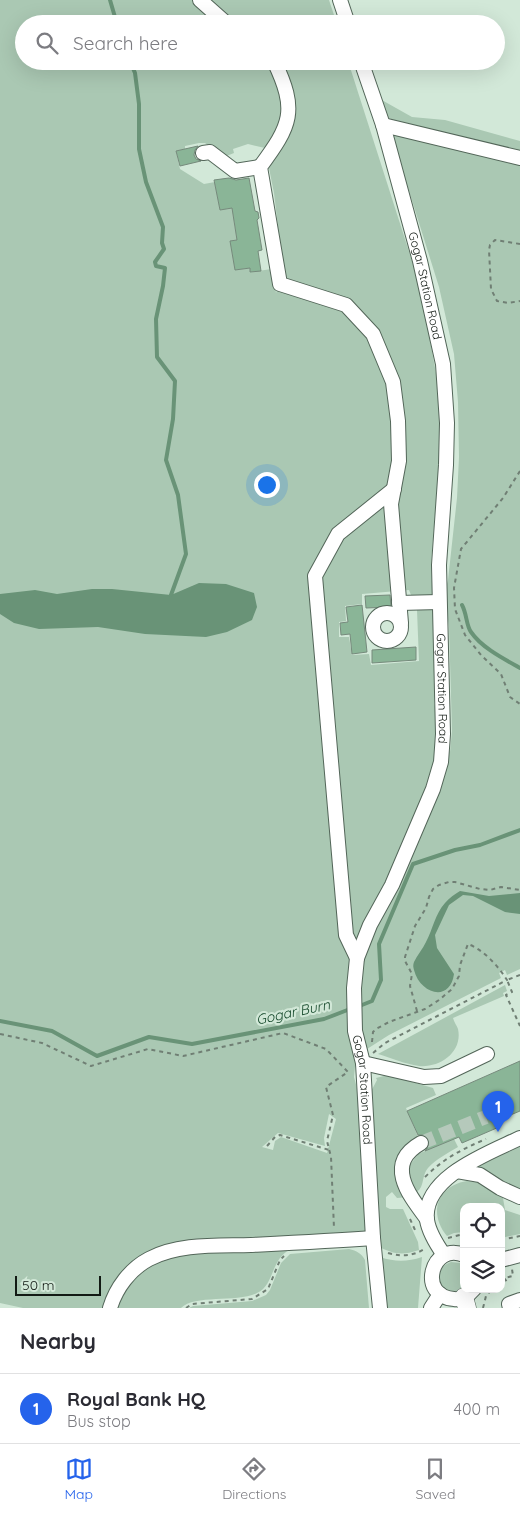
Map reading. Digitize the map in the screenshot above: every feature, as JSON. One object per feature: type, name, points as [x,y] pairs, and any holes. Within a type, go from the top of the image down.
[{"type":"street","points":[[200,0],[217,15]]},
{"type":"street","points":[[340,0],[345,15]]},
{"type":"street","points":[[278,70],[285,84],[289,115],[280,139],[260,167],[280,284],[346,305],[373,334],[393,382],[398,421],[399,461],[391,504],[401,623]]},
{"type":"street","name":"Gogar Station Road","points":[[364,70],[383,125],[429,297],[443,364],[446,394],[447,448],[441,533],[439,602],[443,734],[441,762],[433,789],[392,885],[370,925],[357,958],[354,988],[355,1032],[363,1064],[373,1243],[380,1308]]},
{"type":"street","points":[[383,125],[520,158]]},
{"type":"street","points":[[203,153],[210,152],[235,171],[260,167]]},
{"type":"street","points":[[357,958],[346,935],[315,576],[338,534],[394,490]]},
{"type":"street","points":[[399,603],[439,602]]},
{"type":"street","points":[[363,1064],[424,1078],[441,1076],[487,1054]]},
{"type":"street","points":[[427,1219],[428,1208],[436,1189],[476,1158],[520,1138]]},
{"type":"street","points":[[421,1143],[411,1149],[404,1160],[403,1183],[410,1197],[427,1219],[436,1242],[444,1255]]},
{"type":"street","points":[[457,1172],[480,1175],[500,1188],[520,1197]]},
{"type":"street","points":[[110,1308],[118,1290],[128,1275],[140,1264],[165,1252],[195,1248],[292,1243],[373,1243]]},
{"type":"street","points":[[460,1254],[453,1252],[444,1255],[436,1261],[432,1272],[433,1284],[440,1294],[452,1299],[468,1298]]},
{"type":"street","points":[[505,1259],[520,1255]]},
{"type":"street","points":[[431,1308],[440,1294]]},
{"type":"street","points":[[510,1308],[509,1304],[520,1300]]},
{"type":"path","points":[[520,244],[495,240],[490,245],[490,250],[491,289],[497,301],[508,303],[520,301]]},
{"type":"path","points":[[520,471],[503,498],[461,549],[454,588],[454,601],[457,616],[465,635],[481,655],[501,674],[510,697],[520,704]]},
{"type":"path","points":[[417,1011],[410,986],[412,974],[405,956],[415,926],[426,908],[433,890],[439,885],[455,882],[480,889],[490,890],[501,887],[520,890]]},
{"type":"path","points":[[374,1051],[372,1040],[373,1032],[376,1029],[426,1009],[452,989],[459,976],[460,965],[468,944],[488,958],[502,972],[512,992],[506,995],[520,1026]]},
{"type":"path","points":[[363,1064],[374,1051],[385,1043],[520,974]]},
{"type":"path","points":[[0,1034],[42,1043],[92,1066],[148,1048],[183,1056],[283,1034],[326,1049],[348,1072],[326,1087],[332,1115],[327,1140],[334,1233]]},
{"type":"path","points":[[267,1146],[275,1137],[280,1135],[329,1150]]},
{"type":"path","points":[[373,1243],[402,1256],[421,1251],[436,1242],[460,1235]]},
{"type":"path","points":[[505,1239],[520,1236]]},
{"type":"path","points":[[186,1308],[192,1304],[252,1299],[268,1289],[280,1260],[286,1254],[292,1252],[292,1243]]},
{"type":"path","points":[[505,1278],[513,1276]]},
{"type":"path","points":[[505,1279],[508,1283]]},
{"type":"path","points":[[483,1308],[489,1293]]},
{"type":"shaded area","points":[[0,0],[329,0],[334,15],[15,15],[15,70],[351,70],[421,289],[443,413],[431,564],[436,673],[434,704],[450,752],[452,731],[449,626],[444,595],[448,580],[457,498],[459,457],[458,402],[454,354],[439,287],[399,163],[393,137],[397,133],[435,131],[391,119],[386,116],[380,99],[412,117],[445,120],[520,141],[520,969],[507,975],[505,970],[499,973],[501,978],[389,1035],[356,1056],[354,1077],[358,1092],[368,1097],[377,1080],[376,1078],[388,1075],[433,1088],[436,1095],[406,1108],[419,1139],[407,1145],[400,1153],[399,1156],[405,1172],[418,1154],[454,1139],[458,1147],[438,1159],[428,1168],[421,1187],[417,1192],[397,1198],[392,1192],[386,1197],[386,1207],[390,1209],[403,1209],[418,1242],[419,1250],[407,1253],[388,1251],[377,1246],[376,1236],[169,1246],[103,1308],[23,1308],[0,1303]],"holes":[[[205,143],[224,157],[234,153],[233,149],[248,144],[265,148],[274,193],[283,268],[276,293],[272,269],[251,272],[250,268],[235,270],[231,241],[242,239],[237,237],[234,223],[235,207],[220,210],[215,182],[204,184],[180,169],[176,151],[185,149],[185,146]],[[409,590],[417,610],[419,661],[371,665],[369,654],[352,655],[349,637],[339,637],[339,622],[346,621],[345,606],[362,604],[362,594]],[[329,1114],[336,1119],[327,1153],[281,1137],[275,1141],[273,1150],[262,1147],[278,1133],[325,1146],[324,1138]]]},
{"type":"shaded area","points":[[199,583],[226,584],[254,593],[257,607],[252,620],[227,632],[206,637],[145,634],[98,627],[39,629],[14,623],[0,614],[0,594],[35,590],[57,594],[92,589],[112,589],[171,595]]},
{"type":"shaded area","points":[[460,891],[489,896],[520,893],[520,914],[505,912],[473,896],[463,895],[449,905],[435,935],[437,948],[454,974],[447,989],[435,992],[422,985],[417,978],[413,964],[425,945],[442,907],[448,899]]},
{"type":"shaded area","points":[[505,985],[507,991],[503,993],[504,996],[453,1018],[458,1029],[457,1045],[448,1057],[442,1061],[427,1066],[419,1066],[378,1054]]},
{"type":"shaded area","points":[[520,1146],[520,1191],[477,1168],[478,1164]]},
{"type":"shaded area","points":[[467,1181],[477,1182],[503,1198],[504,1203],[460,1203],[460,1232],[447,1236],[441,1227],[437,1210],[442,1195],[449,1188]]},
{"type":"shaded area","points":[[505,1210],[520,1215],[520,1234],[505,1237]]},
{"type":"shaded area","points":[[291,1249],[279,1259],[263,1289],[249,1296],[196,1301],[181,1308],[113,1308],[142,1268],[180,1253]]},
{"type":"shaded area","points":[[349,1249],[358,1253],[365,1260],[369,1308],[189,1308],[193,1306],[252,1301],[266,1295],[281,1263],[290,1254]]},
{"type":"shaded area","points":[[380,1257],[401,1261],[422,1257],[418,1308],[385,1308]]},
{"type":"shaded area","points":[[451,1262],[460,1263],[460,1290],[450,1291],[440,1284],[440,1272],[444,1266]]},
{"type":"building","points":[[198,146],[194,155],[196,159],[201,161],[180,166],[176,151]]},
{"type":"building","points":[[229,178],[236,180],[249,178],[255,211],[258,212],[259,218],[257,220],[262,250],[258,251],[261,271],[250,272],[250,268],[235,270],[230,241],[237,240],[232,208],[220,210],[214,180]]},
{"type":"building","points":[[390,595],[391,607],[366,608],[365,596]]},
{"type":"building","points":[[362,605],[367,652],[352,654],[350,634],[341,635],[340,623],[348,622],[346,607]]},
{"type":"building","points":[[416,647],[416,660],[372,663],[372,650]]},
{"type":"building","points":[[520,1061],[520,1111],[496,1121],[499,1127],[462,1143],[459,1137],[425,1151],[429,1146],[428,1138],[424,1135],[418,1135],[407,1111]]},
{"type":"waterway","points":[[110,0],[114,15]]},
{"type":"waterway","points":[[134,70],[139,104],[139,149],[146,182],[163,227],[162,243],[164,249],[155,262],[156,266],[165,268],[156,319],[157,357],[175,381],[173,419],[166,460],[178,495],[186,554],[171,595]]},
{"type":"waterway","points":[[462,605],[469,629],[476,638],[494,653],[520,668]]},
{"type":"waterway","name":"Gogar Burn","points":[[357,1007],[372,1001],[381,980],[379,944],[413,864],[455,850],[480,845],[520,830]]},
{"type":"waterway","name":"Gogar Burn","points":[[0,1021],[52,1031],[97,1056],[149,1037],[192,1044],[324,1019],[350,1009]]},
{"type":"tunnel","points":[[421,1143],[486,1117]]},
{"type":"place","name":"Royal Bank HQ","points":[[498,1132]]}]
